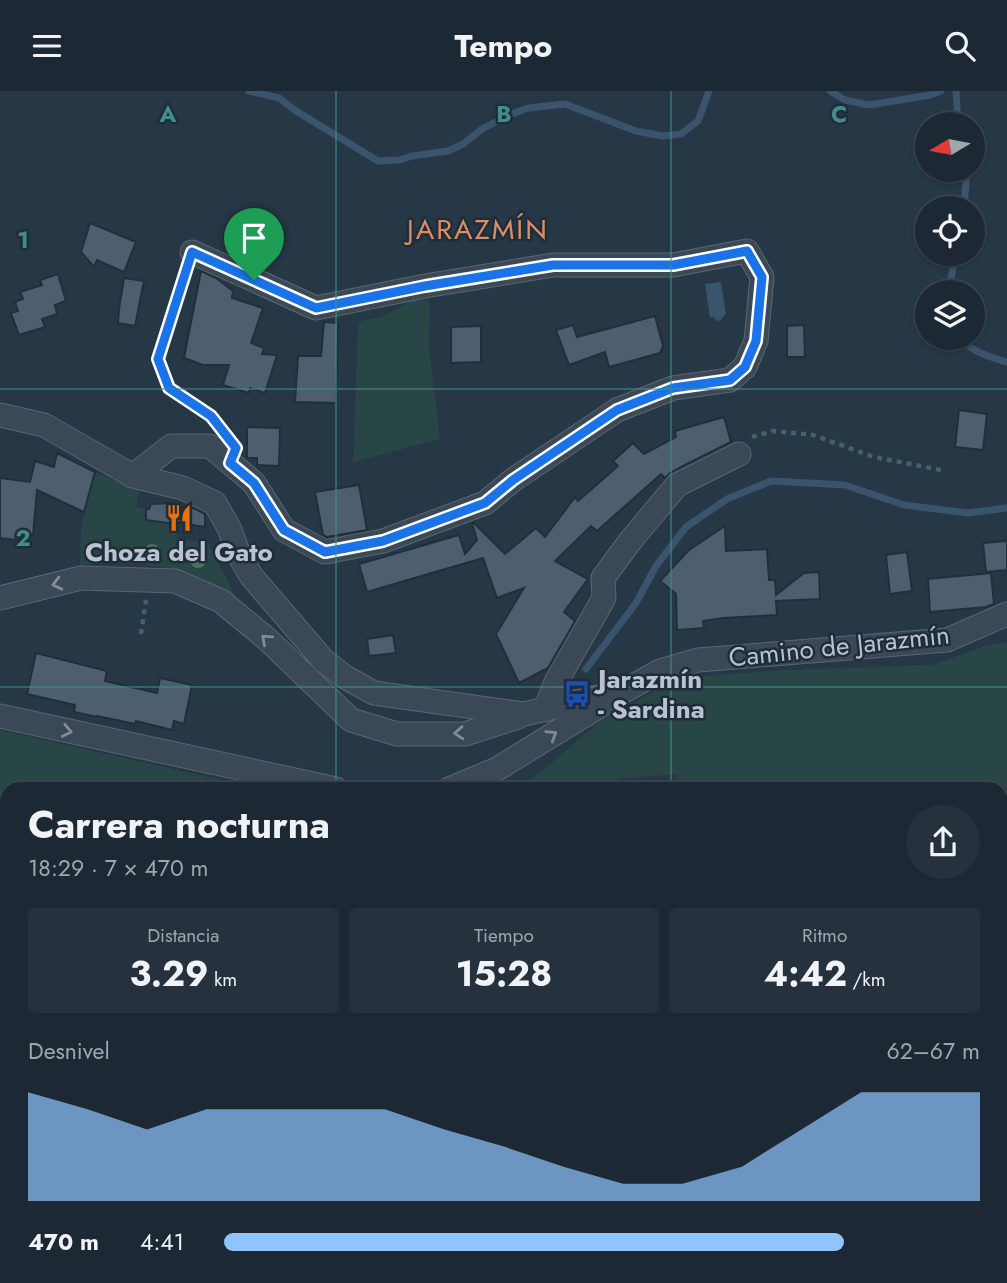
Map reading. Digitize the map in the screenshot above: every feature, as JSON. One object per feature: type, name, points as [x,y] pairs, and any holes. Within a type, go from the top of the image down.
[{"type":"street","points":[[133,476],[171,446],[210,446],[254,483],[284,530],[325,552],[383,541],[485,503],[513,480],[617,410],[673,388],[730,380],[745,367],[756,341],[762,277],[747,251],[673,265],[553,265],[425,286],[316,308],[192,252]]},
{"type":"street","points":[[0,415],[44,425],[133,476],[183,488],[215,503],[252,577],[324,661],[345,677],[374,693],[535,712]]},
{"type":"street","points":[[535,712],[556,682],[604,598],[603,578],[631,540],[677,485],[739,454]]},
{"type":"street","points":[[0,598],[81,577],[175,582],[221,600],[267,639],[351,720],[397,734],[466,734],[535,712],[624,691]]},
{"type":"street","name":"Camino de Jarazmín","points":[[466,782],[497,769],[660,671],[698,660],[947,640],[1007,614]]},
{"type":"street","points":[[0,716],[304,782]]},
{"type":"path","points":[[192,252],[158,359],[169,388],[211,416],[219,427]]},
{"type":"path","points":[[739,454],[750,438],[773,431],[813,435],[874,457],[941,470]]},
{"type":"path","points":[[141,634],[148,580]]},
{"type":"green space","points":[[430,300],[429,348],[440,439],[353,462],[358,322],[383,316],[412,301]]},
{"type":"green space","points":[[95,472],[139,491],[136,507],[149,510],[146,520],[177,524],[177,538],[208,543],[240,605],[194,576],[166,568],[80,565],[81,528]]},
{"type":"green space","points":[[1007,642],[1007,782],[676,782],[678,774],[604,782],[527,782],[603,719],[677,678],[784,670],[932,665],[988,645]]},
{"type":"green space","points":[[0,730],[232,782],[0,782]]},
{"type":"water","points":[[721,282],[726,315],[717,321],[710,317],[705,284]]},
{"type":"building","points":[[90,223],[136,242],[124,272],[97,260],[94,267],[81,252]]},
{"type":"building","points":[[201,271],[233,291],[232,298],[263,308],[251,343],[264,348],[262,354],[277,355],[265,393],[250,388],[249,393],[223,385],[229,365],[203,365],[184,358]]},
{"type":"building","points":[[58,274],[66,301],[55,305],[57,314],[42,319],[45,327],[19,335],[11,313],[18,311],[15,302],[23,299],[20,292],[42,285],[40,280]]},
{"type":"building","points":[[124,278],[144,281],[135,326],[118,323]]},
{"type":"building","points":[[655,316],[663,346],[660,353],[609,367],[605,352],[569,365],[556,330],[573,325],[577,337]]},
{"type":"building","points":[[324,322],[338,323],[336,403],[295,402],[298,356],[321,356]]},
{"type":"building","points":[[804,325],[805,357],[787,357],[787,326]]},
{"type":"building","points":[[481,326],[481,362],[451,363],[451,327]]},
{"type":"building","points":[[959,410],[987,414],[983,450],[955,447]]},
{"type":"building","points":[[724,417],[731,442],[665,478],[661,474],[597,531],[591,526],[555,561],[588,579],[564,612],[575,621],[548,668],[519,683],[496,634],[524,588],[497,598],[483,558],[367,592],[359,564],[459,535],[465,554],[477,540],[473,522],[505,554],[536,528],[545,537],[575,497],[578,501],[618,466],[613,461],[633,443],[644,454],[676,437],[675,431]]},
{"type":"building","points":[[247,427],[280,428],[279,466],[257,465],[257,458],[247,458]]},
{"type":"building","points":[[57,453],[95,472],[84,512],[37,490],[33,535],[17,534],[16,540],[0,538],[0,478],[30,482],[35,461],[54,467]]},
{"type":"building","points":[[359,485],[367,530],[327,537],[323,535],[315,492]]},
{"type":"building","points":[[174,503],[174,508],[191,507],[205,514],[205,527],[146,520],[146,509],[149,509],[151,504]]},
{"type":"building","points":[[725,526],[726,551],[767,549],[769,580],[775,580],[776,595],[804,573],[819,572],[820,599],[776,601],[777,615],[703,621],[704,628],[677,630],[676,594],[660,581],[689,550]]},
{"type":"building","points":[[1007,541],[1007,570],[986,572],[983,543]]},
{"type":"building","points":[[907,552],[912,591],[890,594],[886,555]]},
{"type":"building","points":[[991,573],[994,604],[930,612],[928,579]]},
{"type":"building","points":[[393,635],[396,653],[369,656],[367,639]]},
{"type":"building","points":[[36,653],[107,671],[105,681],[157,693],[160,678],[192,685],[184,724],[174,721],[172,730],[136,721],[135,724],[97,717],[74,712],[75,705],[27,694]]},
{"type":"waterway","points":[[249,91],[279,98],[378,161],[400,160],[448,151],[509,115],[528,108],[565,104],[636,131],[663,136],[681,134],[698,121],[709,91]]},
{"type":"waterway","points":[[830,91],[845,100],[869,105],[941,91]]},
{"type":"waterway","points":[[956,91],[957,112]]},
{"type":"waterway","points":[[965,196],[966,182]]},
{"type":"waterway","points":[[951,280],[953,266]]},
{"type":"waterway","points":[[975,350],[1007,362]]},
{"type":"waterway","points":[[586,669],[636,603],[656,566],[686,527],[727,499],[771,481],[845,485],[904,505],[968,513],[1007,508]]},
{"type":"place","name":"Choza del Gato","points":[[179,518]]},
{"type":"place","name":"Jarazmín - Sardina","points":[[577,694]]},
{"type":"district","name":"JARAZMÍN","points":[[478,229]]},
{"type":"route","points":[[747,251],[762,277],[756,341],[745,367],[730,380],[673,388],[617,410],[513,480],[485,503],[383,541],[325,552],[284,530],[254,483],[230,463],[236,448],[211,416],[169,388],[158,359],[192,252],[254,280],[316,308],[425,286],[553,265],[673,265],[747,251]]}]
